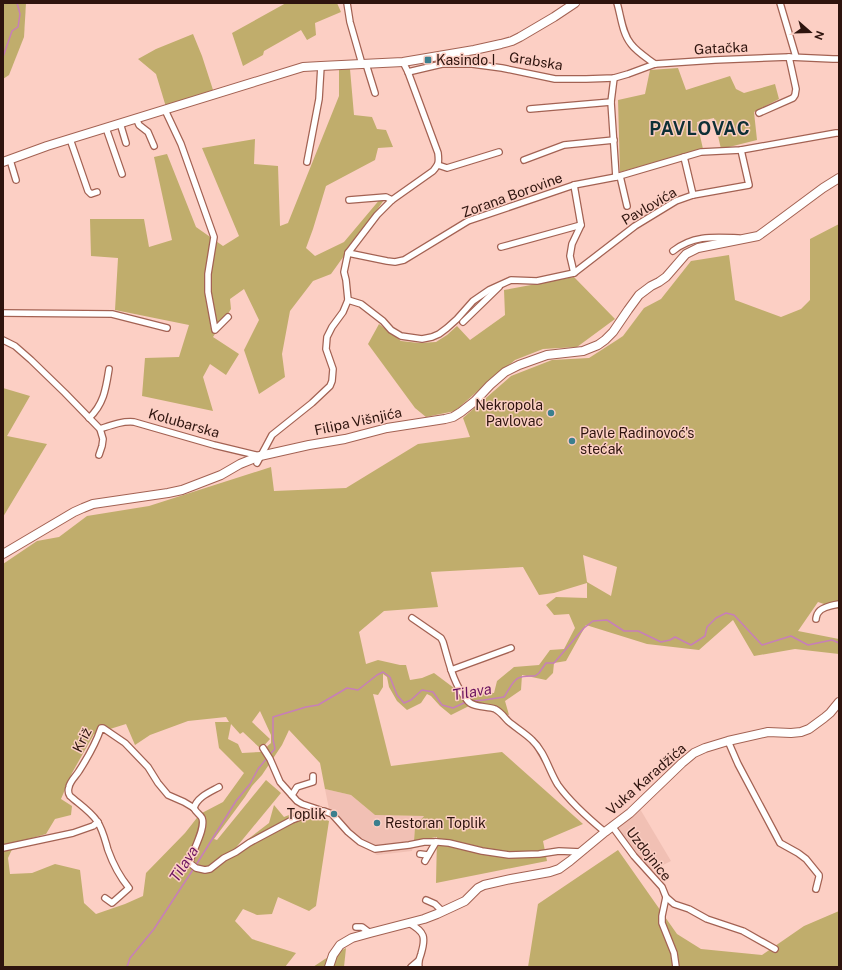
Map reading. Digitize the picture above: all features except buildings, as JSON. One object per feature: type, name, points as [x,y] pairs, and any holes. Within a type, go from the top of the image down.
[{"type":"street","points":[[347,3],[350,22],[375,94]]},
{"type":"street","points":[[16,180],[6,161],[47,146],[303,68],[403,62],[474,50],[512,41],[554,17],[574,3]]},
{"type":"street","points":[[617,3],[622,24],[630,44],[655,64]]},
{"type":"street","points":[[780,3],[796,57]]},
{"type":"street","points":[[759,113],[793,98],[796,95],[796,89],[788,57]]},
{"type":"street","name":"Gatačka","points":[[655,64],[788,57],[839,59]]},
{"type":"street","points":[[348,300],[344,272],[348,254],[377,215],[392,200],[433,171],[438,165],[438,153],[403,62]]},
{"type":"street","name":"Grabska","points":[[408,72],[453,63],[502,68],[555,79],[586,79],[614,78],[655,64]]},
{"type":"street","points":[[307,162],[319,99],[321,66]]},
{"type":"street","points":[[614,78],[611,102],[614,140],[618,176],[627,206]]},
{"type":"street","points":[[530,109],[611,102]]},
{"type":"street","points":[[165,110],[181,144],[214,237],[208,274],[208,292],[215,330],[228,317]]},
{"type":"street","points":[[136,118],[139,125],[148,132],[154,146]]},
{"type":"street","points":[[120,123],[126,143]]},
{"type":"street","points":[[106,128],[122,174]]},
{"type":"street","name":"Zorana Borovine","points":[[348,254],[395,262],[404,260],[468,221],[574,185],[618,176],[701,152],[741,150],[836,132],[839,133]]},
{"type":"street","points":[[70,139],[88,191],[90,194],[97,192]]},
{"type":"street","points":[[524,160],[564,145],[614,140]]},
{"type":"street","name":"Pavlovića","points":[[348,300],[361,304],[383,321],[391,330],[401,336],[422,339],[439,334],[456,319],[473,300],[489,290],[511,280],[537,281],[574,273],[635,226],[676,201],[694,195],[749,185],[741,150]]},
{"type":"street","points":[[438,165],[447,168],[499,152]]},
{"type":"street","points":[[684,157],[694,195]]},
{"type":"street","name":"Filipa Višnjića","points":[[259,460],[309,445],[345,439],[388,428],[453,417],[475,401],[505,372],[519,365],[547,355],[583,351],[598,345],[613,332],[639,295],[666,277],[686,254],[698,248],[758,236],[839,178]]},
{"type":"street","name":"Zorana Borovine","points":[[574,185],[581,225]]},
{"type":"street","points":[[349,200],[386,197],[392,200]]},
{"type":"street","points":[[501,247],[581,225]]},
{"type":"street","points":[[574,273],[570,256],[572,244],[581,225]]},
{"type":"street","points":[[674,251],[692,241],[707,237],[748,238]]},
{"type":"street","name":"Pavlovića","points":[[463,322],[502,285]]},
{"type":"street","name":"Filipa Višnjića","points":[[259,460],[272,435],[312,403],[330,386],[333,369],[326,349],[327,337],[343,312],[348,300]]},
{"type":"street","points":[[3,313],[112,314],[167,328]]},
{"type":"street","points":[[3,340],[15,346],[31,360],[66,393],[100,429],[103,440],[99,455]]},
{"type":"street","points":[[90,418],[96,411],[104,396],[109,369]]},
{"type":"street","name":"Kolubarska","points":[[100,429],[126,421],[134,422],[214,445],[259,460]]},
{"type":"street","points":[[3,554],[74,512],[93,504],[182,490],[221,475],[240,464],[259,460]]},
{"type":"street","points":[[816,619],[819,610],[822,608],[839,604]]},
{"type":"street","name":"Vuka Karadžića","points":[[412,618],[441,638],[456,686],[467,701],[473,705],[495,709],[501,712],[507,720],[532,739],[538,746],[558,784],[579,809],[605,832]]},
{"type":"street","points":[[451,670],[511,648]]},
{"type":"street","name":"Vuka Karadžića","points":[[329,967],[333,955],[340,945],[352,938],[424,919],[464,901],[478,888],[484,885],[559,869],[630,813],[682,763],[705,748],[768,732],[801,732],[809,729],[824,718],[839,702]]},
{"type":"street","name":"Križ","points":[[105,898],[112,903],[129,888],[113,862],[98,822],[91,813],[70,796],[68,792],[69,785],[90,752],[101,728],[125,742],[148,767],[168,795],[194,808]]},
{"type":"street","points":[[728,741],[738,764],[780,843],[798,852],[819,875],[816,889]]},
{"type":"street","points":[[263,748],[280,782],[297,800],[302,804],[332,814],[348,832],[360,842],[375,849],[424,842],[436,842],[449,843],[482,851],[508,855],[539,854],[558,851],[581,852]]},
{"type":"street","points":[[292,795],[298,787],[313,782],[313,776]]},
{"type":"street","points":[[219,787],[202,797],[195,804],[194,808],[202,822],[200,838],[190,862],[194,868],[205,870],[210,869],[224,858],[292,820],[316,811],[324,812]]},
{"type":"street","points":[[3,848],[73,833],[93,826],[98,822]]},
{"type":"street","name":"Uzdojnice","points":[[612,826],[634,856],[662,887],[666,896],[662,923],[674,953],[676,967]]},
{"type":"street","points":[[425,861],[436,842]]},
{"type":"street","points":[[420,854],[428,855]]},
{"type":"street","points":[[666,896],[674,904],[689,909],[707,919],[743,931],[775,949]]},
{"type":"street","points":[[426,900],[435,904],[442,911]]},
{"type":"street","points":[[409,923],[419,928],[424,937],[419,964],[411,967]]},
{"type":"street","points":[[356,927],[362,927],[370,933]]},
{"type":"shaded area","points":[[3,3],[26,3],[24,37],[9,75],[3,79]]},
{"type":"shaded area","points":[[286,3],[337,3],[341,12],[315,23],[316,35],[307,40],[301,30],[264,51],[263,55],[243,66],[232,33]]},
{"type":"shaded area","points":[[193,34],[214,93],[166,107],[156,74],[138,59],[156,49]]},
{"type":"shaded area","points":[[678,68],[686,90],[730,76],[736,89],[744,93],[775,84],[779,99],[754,112],[757,140],[721,149],[714,118],[697,122],[703,149],[620,172],[618,100],[645,94],[650,70]]},
{"type":"shaded area","points":[[339,69],[350,69],[354,115],[372,117],[377,129],[386,130],[393,147],[378,148],[375,160],[326,186],[306,248],[315,256],[344,242],[381,198],[384,200],[331,274],[313,281],[290,311],[282,354],[285,377],[259,394],[244,350],[259,320],[244,289],[230,299],[231,309],[213,337],[239,354],[226,375],[210,364],[203,377],[213,411],[142,396],[145,358],[179,357],[189,325],[115,310],[118,258],[91,256],[90,219],[144,219],[149,247],[172,240],[154,157],[167,154],[196,227],[223,246],[239,236],[202,148],[255,139],[254,164],[278,166],[280,226],[288,223],[339,96]]},
{"type":"shaded area","points":[[839,224],[839,609],[818,602],[798,631],[839,639],[839,654],[795,649],[754,656],[733,620],[699,650],[647,644],[586,625],[566,661],[554,663],[553,673],[546,680],[522,675],[521,690],[505,701],[509,715],[473,704],[451,715],[427,694],[421,703],[407,710],[397,701],[389,687],[387,677],[383,674],[383,687],[378,695],[373,694],[391,766],[502,752],[583,824],[543,841],[547,861],[436,883],[437,837],[414,841],[415,827],[424,816],[375,815],[351,795],[325,789],[320,763],[289,730],[282,745],[262,775],[252,786],[214,839],[217,840],[266,780],[281,793],[234,850],[269,823],[274,805],[284,817],[299,811],[329,821],[316,906],[309,911],[278,897],[272,914],[257,915],[243,909],[235,921],[252,939],[296,953],[285,967],[3,967],[3,564],[37,541],[59,537],[87,516],[149,506],[271,467],[274,491],[346,488],[418,444],[470,437],[463,418],[511,376],[552,360],[589,358],[623,336],[644,308],[661,299],[691,261],[729,255],[735,300],[781,317],[801,309],[810,300],[810,239]],"holes":[[[583,555],[617,567],[611,596],[587,582]],[[523,567],[539,595],[554,593],[587,583],[587,598],[556,597],[546,605],[554,615],[569,614],[575,628],[564,649],[550,650],[539,665],[514,667],[497,681],[494,693],[458,691],[434,673],[422,678],[410,680],[406,665],[378,660],[366,664],[359,632],[384,611],[438,607],[431,572]],[[260,711],[271,735],[271,743],[261,752],[242,753],[238,744],[228,739],[231,724],[240,734],[243,732],[261,749],[270,739],[252,722]],[[226,717],[229,722],[215,722],[219,748],[244,773],[223,802],[200,814],[185,833],[146,873],[143,896],[96,914],[84,903],[80,870],[55,864],[32,873],[10,874],[8,858],[15,843],[46,834],[55,819],[71,815],[72,806],[61,799],[72,773],[94,734],[126,724],[135,745],[150,735],[188,721]]]},
{"type":"shaded area","points":[[574,277],[615,319],[577,347],[543,349],[515,360],[455,411],[426,417],[415,408],[368,344],[379,324],[401,341],[419,343],[436,342],[457,326],[470,340],[505,315],[504,290]]},
{"type":"shaded area","points":[[3,388],[30,396],[7,436],[47,444],[3,517]]},
{"type":"shaded area","name":"Restoran Toplik","points":[[325,789],[351,795],[375,815],[424,816],[415,827],[412,851],[377,855],[353,839],[331,819]]},
{"type":"shaded area","points":[[640,809],[671,861],[651,871],[617,828]]},
{"type":"shaded area","points":[[618,850],[677,934],[701,949],[762,955],[804,926],[839,911],[839,967],[528,967],[538,904]]},
{"type":"shaded area","points":[[346,948],[344,967],[313,967],[325,959]]},
{"type":"waterway","points":[[3,57],[12,31],[18,27],[20,14],[17,3]]},
{"type":"waterway","name":"Tilava","points":[[472,701],[504,697],[516,680],[523,676],[535,676],[546,663],[554,663],[584,628],[593,621],[607,620],[624,631],[638,631],[661,642],[675,637],[691,645],[705,636],[707,627],[716,618],[726,613],[734,615],[762,645],[791,636],[808,645],[832,640],[839,643]]},
{"type":"waterway","name":"Tilava","points":[[269,755],[275,749],[273,739],[273,717],[318,705],[347,688],[358,690],[383,672],[390,677],[397,695],[404,703],[411,700],[422,690],[433,692],[442,705],[453,708],[466,702]]},
{"type":"waterway","name":"Tilava","points":[[196,865],[236,801],[250,784],[258,769],[267,758]]},
{"type":"waterway","name":"Tilava","points":[[127,967],[130,958],[154,929],[194,868]]},
{"type":"place","name":"Kasindo I","points":[[428,60]]},
{"type":"place","name":"Nekropola Pavlovac","points":[[551,413]]},
{"type":"place","name":"Pavle Radinovoć's stećak","points":[[572,441]]},
{"type":"place","name":"Toplik","points":[[334,814]]},
{"type":"place","name":"Restoran Toplik","points":[[377,823]]},
{"type":"district","name":"PAVLOVAC","points":[[700,129]]}]
